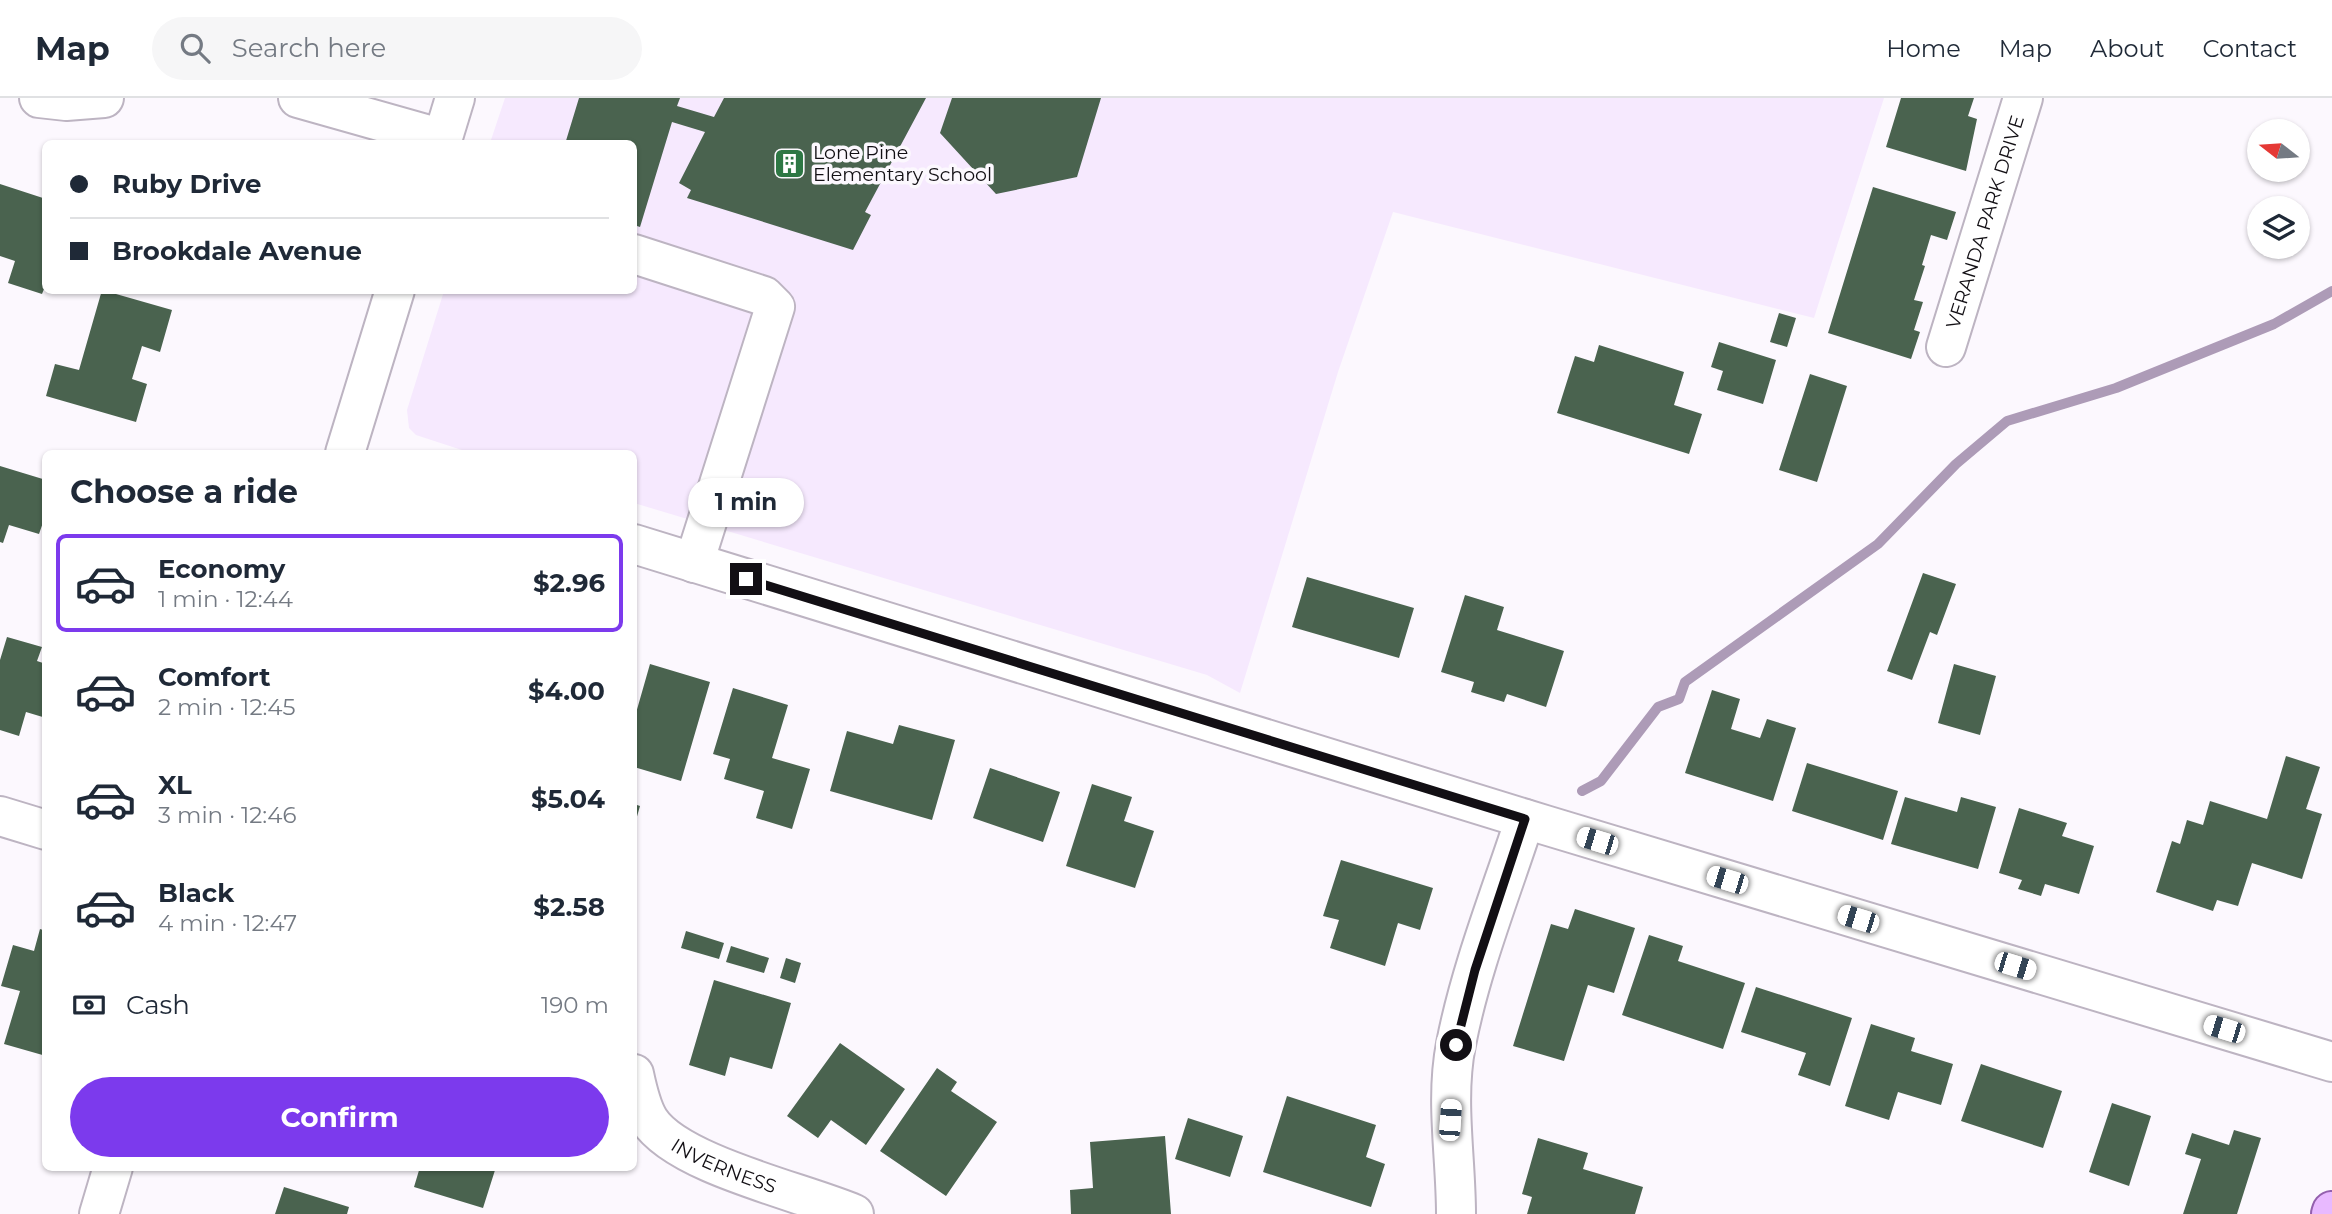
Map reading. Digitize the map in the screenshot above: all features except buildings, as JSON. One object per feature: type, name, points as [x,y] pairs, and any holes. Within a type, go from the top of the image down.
[{"type":"street","points":[[39,98],[66,101],[104,98]]},
{"type":"street","points":[[299,98],[439,140]]},
{"type":"street","points":[[442,140],[455,98]]},
{"type":"street","name":"VERANDA PARK DRIVE","points":[[1946,347],[2023,98]]},
{"type":"street","points":[[637,255],[764,296],[775,306],[694,563]]},
{"type":"street","points":[[346,450],[394,294]]},
{"type":"street","points":[[637,545],[1525,819],[2332,1062]]},
{"type":"street","points":[[0,816],[42,829]]},
{"type":"street","points":[[1455,1214],[1450,1120],[1456,1045],[1475,970],[1525,819]]},
{"type":"street","name":"INVERNESS","points":[[637,1083],[650,1120],[674,1143],[713,1163],[853,1214]]},
{"type":"street","points":[[99,1214],[113,1171]]},
{"type":"shaded area","points":[[505,98],[1884,98],[1814,318],[1393,212],[1338,372],[1240,693],[1207,675],[637,504],[637,450],[462,450],[416,435],[409,428],[407,410],[443,294],[637,294],[637,140],[491,140]]},
{"type":"waterway","points":[[1582,791],[1601,781],[1658,707],[1679,699],[1685,682],[1878,544],[1956,464],[2007,421],[2116,388],[2274,324],[2332,291]]},
{"type":"place","name":"Lone Pine Elementary School","points":[[790,163]]},
{"type":"route","points":[[746,579],[1525,819],[1475,970],[1456,1045]]}]
